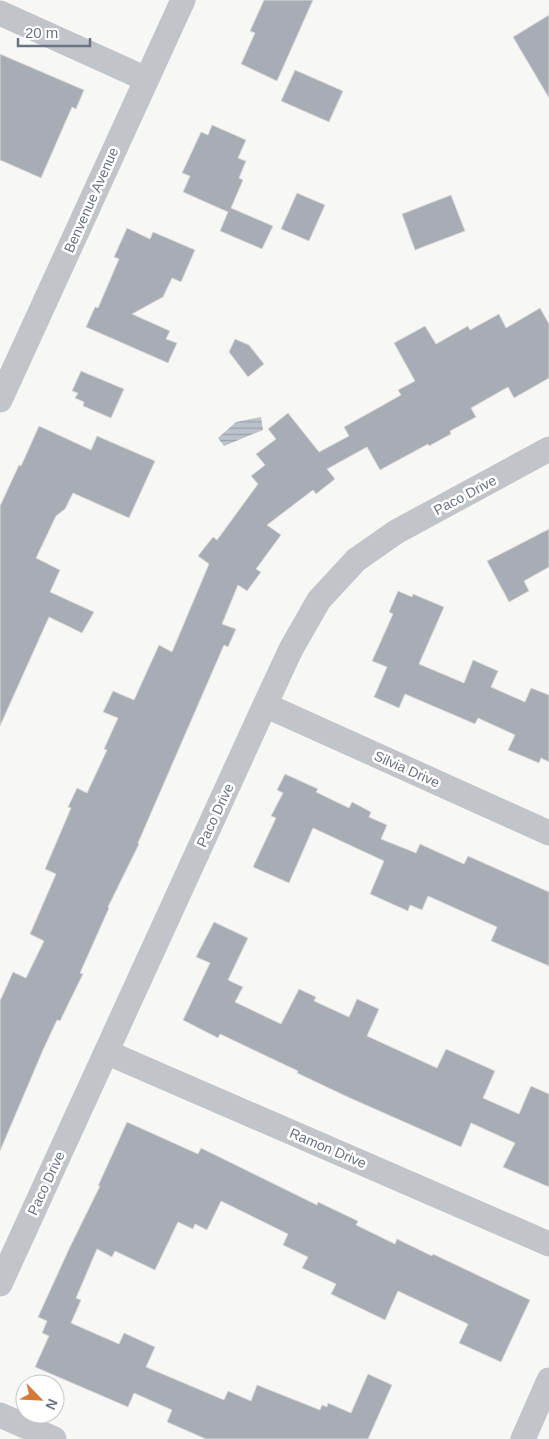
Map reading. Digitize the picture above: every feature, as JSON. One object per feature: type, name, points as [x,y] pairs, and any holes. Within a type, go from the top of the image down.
[{"type":"street","name":"Benvenue Avenue","points":[[0,400],[183,0]]},
{"type":"street","points":[[0,13],[146,79]]},
{"type":"street","name":"Paco Drive","points":[[0,1284],[291,649],[319,600],[356,560],[396,532],[549,449]]},
{"type":"street","name":"Silvia Drive","points":[[265,705],[549,833]]},
{"type":"street","name":"Ramon Drive","points":[[106,1052],[549,1244]]},
{"type":"street","points":[[522,1439],[549,1380]]},
{"type":"street","points":[[0,1415],[54,1439]]},
{"type":"shaded area","points":[[261,417],[263,430],[224,446],[218,438],[236,422]]},
{"type":"building","points":[[264,0],[313,0],[277,81],[241,64],[255,33],[250,31]]},
{"type":"building","points":[[549,15],[549,98],[513,37]]},
{"type":"building","points":[[0,54],[84,90],[76,109],[72,107],[41,178],[0,160]]},
{"type":"building","points":[[295,70],[343,91],[329,122],[281,101]]},
{"type":"building","points":[[212,125],[246,140],[238,158],[246,161],[239,178],[243,180],[231,208],[273,226],[262,249],[220,231],[228,212],[183,192],[190,176],[182,173],[201,132],[208,135]]},
{"type":"building","points":[[297,193],[325,205],[309,241],[281,229]]},
{"type":"building","points":[[451,195],[465,231],[415,250],[402,214]]},
{"type":"building","points":[[127,228],[150,239],[153,232],[195,250],[181,282],[172,278],[163,297],[132,314],[170,331],[166,339],[177,343],[168,363],[86,327],[95,307],[98,308],[119,259],[114,257]]},
{"type":"building","points":[[540,308],[549,324],[549,378],[514,398],[508,387],[471,408],[476,417],[450,431],[451,434],[380,470],[367,447],[327,469],[335,479],[316,494],[313,490],[267,525],[281,535],[256,569],[261,572],[247,591],[238,585],[222,624],[236,629],[228,647],[224,645],[139,844],[108,907],[80,973],[83,974],[60,1021],[57,1020],[0,1151],[0,1001],[13,972],[26,978],[44,941],[30,934],[56,874],[45,869],[71,808],[68,807],[77,788],[87,793],[107,750],[104,749],[118,718],[103,712],[113,691],[134,700],[159,645],[172,652],[209,564],[198,556],[213,537],[217,540],[258,484],[251,476],[265,465],[256,454],[276,439],[268,429],[288,413],[319,452],[349,436],[344,427],[401,395],[398,390],[415,381],[394,343],[425,326],[436,344],[468,326],[470,330],[499,314],[506,328]]},
{"type":"building","points":[[235,339],[249,345],[264,364],[248,377],[229,352]]},
{"type":"building","points":[[81,371],[124,389],[111,418],[83,406],[84,402],[75,398],[78,393],[72,391]]},
{"type":"building","points":[[39,426],[91,450],[97,436],[155,461],[129,518],[73,493],[65,509],[56,516],[36,558],[60,570],[50,592],[94,612],[82,633],[49,617],[0,726],[0,506]]},
{"type":"building","points":[[549,529],[549,567],[524,581],[529,591],[509,602],[487,561]]},
{"type":"building","points":[[398,591],[412,597],[413,594],[444,607],[419,664],[464,683],[473,660],[498,671],[491,687],[525,702],[531,688],[549,695],[549,762],[541,758],[539,763],[508,750],[515,735],[478,718],[475,724],[405,694],[399,708],[374,697],[387,667],[372,661],[393,614],[389,612]]},
{"type":"building","points":[[285,774],[318,789],[316,792],[349,808],[352,802],[371,812],[369,817],[387,825],[381,839],[416,853],[420,844],[464,864],[468,856],[549,892],[549,966],[491,941],[497,927],[428,896],[422,910],[410,905],[408,911],[370,894],[384,861],[313,828],[289,883],[253,867],[276,818],[271,816],[283,793],[277,790]]},
{"type":"building","points":[[214,922],[248,938],[228,980],[243,987],[235,1002],[281,1024],[299,989],[316,997],[314,1001],[349,1017],[357,999],[379,1009],[367,1036],[437,1068],[446,1049],[495,1071],[483,1098],[519,1114],[531,1086],[549,1094],[549,1187],[503,1167],[515,1143],[471,1123],[461,1147],[350,1098],[220,1034],[218,1038],[183,1020],[210,963],[196,957]]},
{"type":"building","points":[[127,1122],[198,1154],[201,1148],[317,1205],[318,1202],[358,1221],[356,1225],[395,1244],[397,1239],[530,1300],[501,1362],[459,1343],[468,1324],[398,1291],[385,1320],[331,1294],[336,1284],[302,1268],[308,1257],[283,1245],[288,1234],[221,1201],[207,1230],[195,1224],[193,1229],[178,1222],[155,1270],[115,1251],[112,1257],[97,1249],[76,1298],[81,1300],[71,1323],[119,1344],[124,1333],[155,1347],[146,1367],[224,1400],[228,1391],[251,1401],[257,1385],[320,1410],[322,1405],[327,1407],[328,1403],[351,1413],[368,1374],[392,1385],[368,1439],[206,1439],[167,1422],[172,1410],[134,1393],[128,1407],[65,1380],[65,1374],[51,1374],[35,1367],[49,1336],[42,1333],[47,1321],[38,1317],[100,1186],[98,1186]]}]
